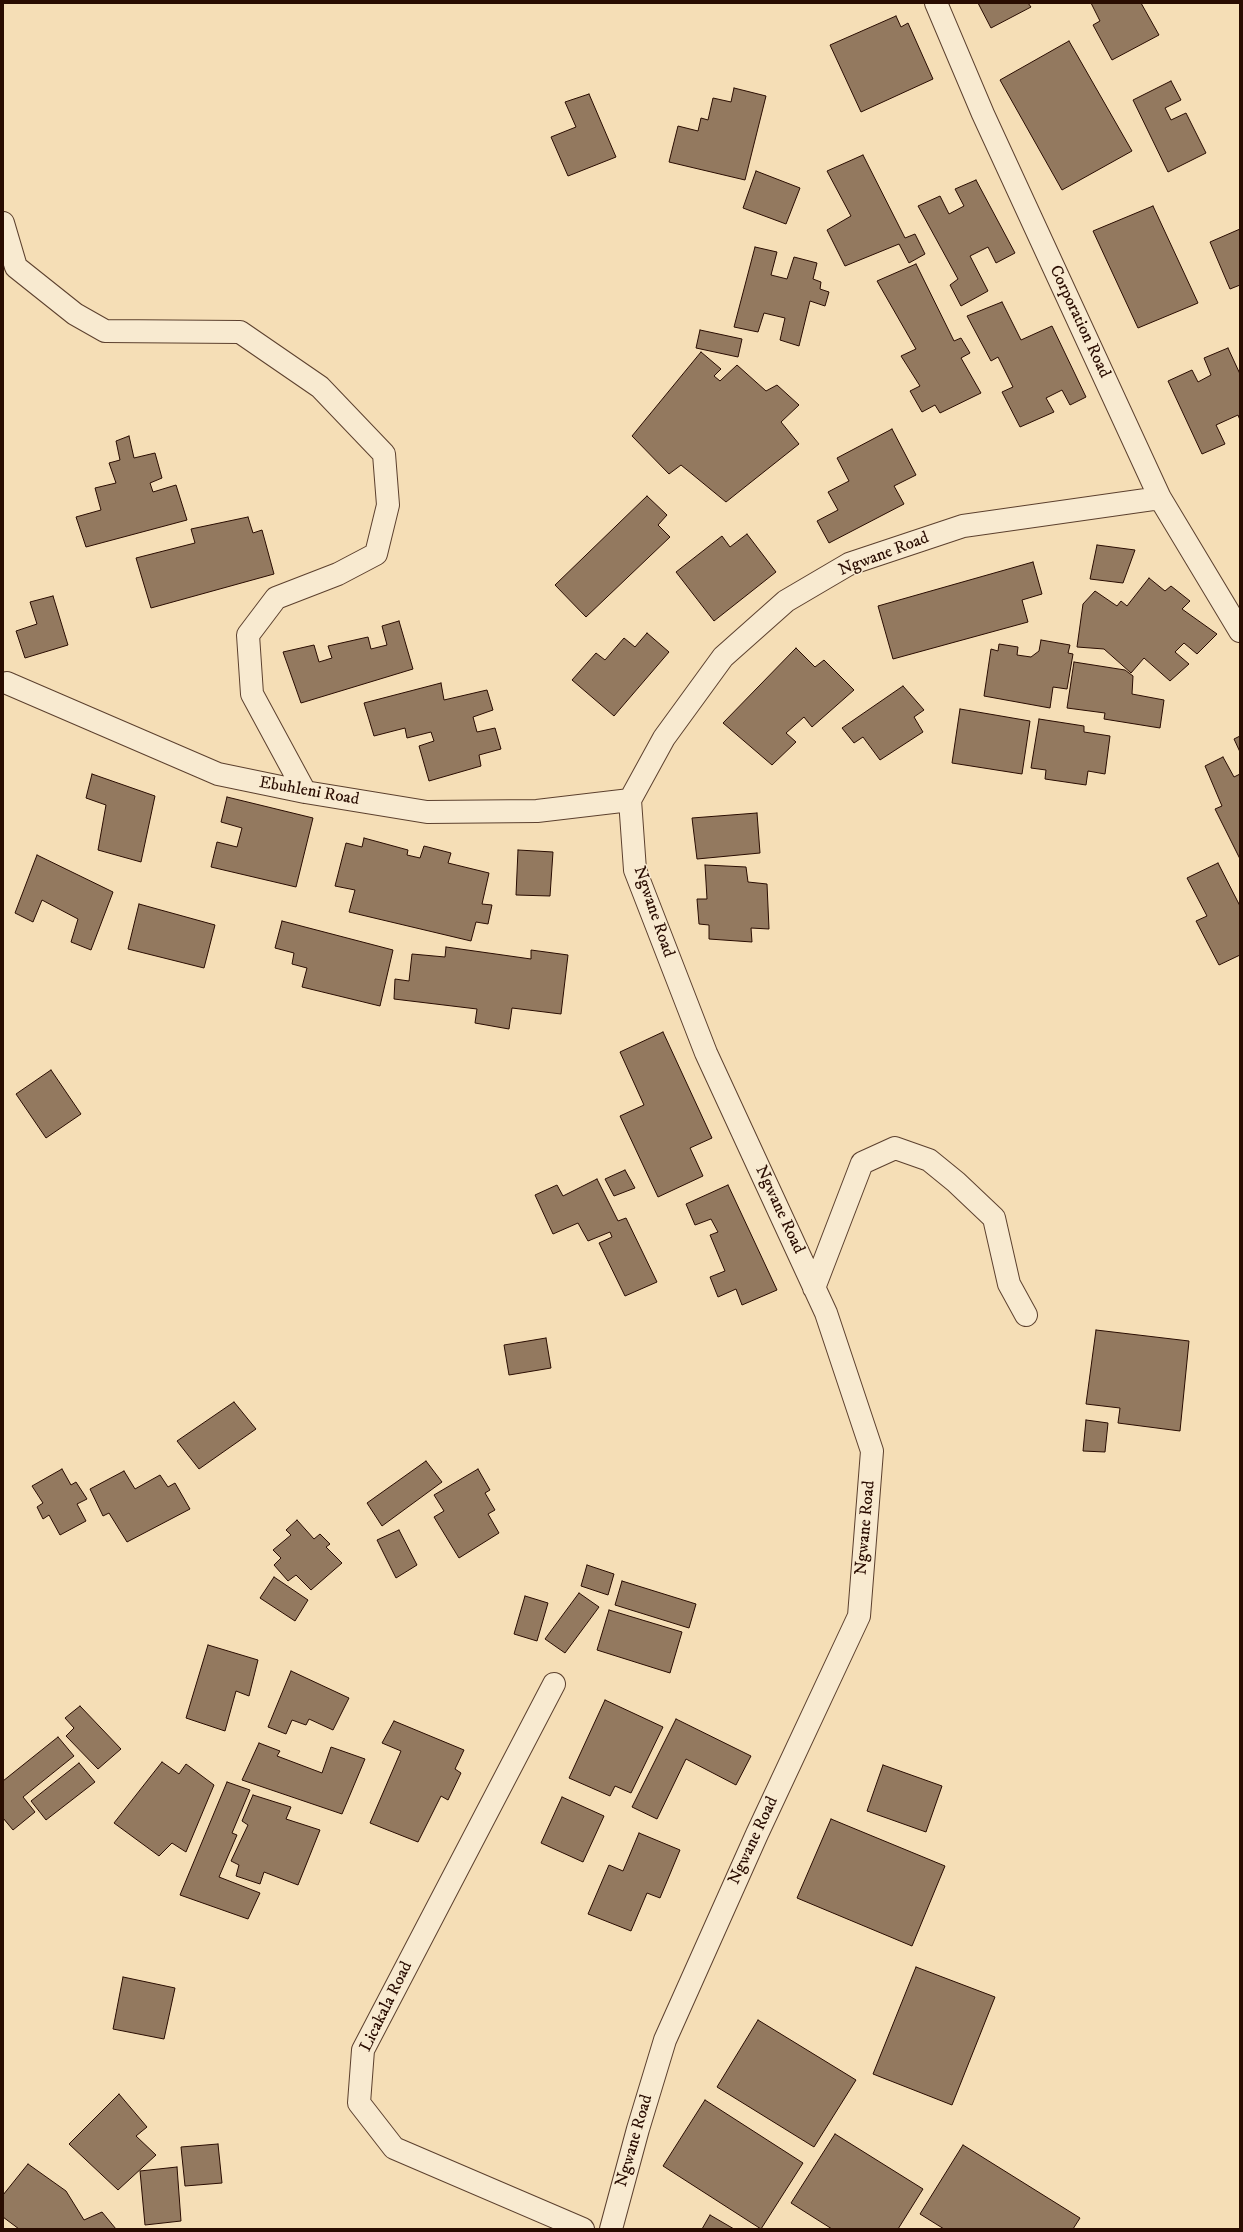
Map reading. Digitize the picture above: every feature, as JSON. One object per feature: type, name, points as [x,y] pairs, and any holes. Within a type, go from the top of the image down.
[{"type":"street","name":"Corporation Road","points":[[936,3],[986,122],[1160,498],[1240,631]]},
{"type":"street","points":[[3,224],[16,267],[75,314],[105,331],[240,332],[320,387],[384,454],[388,505],[376,554],[338,574],[276,598],[248,635],[252,694],[305,792]]},
{"type":"street","name":"Ngwane Road","points":[[611,2229],[638,2129],[665,2040],[757,1834],[859,1616],[872,1451],[826,1312],[706,1053],[635,870],[630,800],[664,738],[723,657],[786,601],[849,564],[963,526],[1160,498]]},
{"type":"street","name":"Ebuhleni Road","points":[[7,683],[218,774],[305,792],[427,812],[537,811],[630,800]]},
{"type":"street","points":[[814,1288],[862,1163],[895,1148],[929,1160],[956,1182],[994,1218],[1009,1284],[1026,1315]]},
{"type":"street","name":"Licakala Road","points":[[554,1684],[363,2050],[359,2103],[394,2148],[583,2229]]},
{"type":"building","points":[[978,3],[1028,3],[1031,7],[991,28]]},
{"type":"building","points":[[1091,3],[1141,3],[1159,35],[1112,60],[1093,25],[1100,21]]},
{"type":"building","points":[[896,16],[901,27],[908,23],[933,79],[861,112],[830,45]]},
{"type":"building","points":[[1069,41],[1132,151],[1062,190],[1000,80]]},
{"type":"building","points":[[1171,81],[1181,100],[1165,108],[1171,120],[1186,113],[1206,153],[1168,172],[1133,100]]},
{"type":"building","points":[[734,88],[766,96],[745,180],[669,162],[678,126],[698,131],[701,118],[708,120],[713,98],[731,102]]},
{"type":"building","points":[[589,94],[616,157],[568,176],[551,137],[576,127],[565,102]]},
{"type":"building","points":[[863,155],[905,238],[915,234],[925,254],[909,263],[899,244],[845,266],[827,230],[851,216],[827,171]]},
{"type":"building","points":[[756,171],[800,188],[786,224],[743,208]]},
{"type":"building","points":[[976,180],[1015,253],[996,263],[988,247],[970,256],[988,291],[961,306],[950,285],[958,279],[918,206],[940,196],[949,214],[964,206],[955,189]]},
{"type":"building","points":[[1153,206],[1198,303],[1138,328],[1093,231]]},
{"type":"building","points":[[1240,229],[1240,285],[1230,289],[1210,242]]},
{"type":"building","points":[[755,247],[777,252],[771,275],[787,279],[794,257],[817,263],[813,279],[821,282],[820,289],[829,292],[825,306],[810,301],[799,346],[780,340],[785,318],[764,313],[758,332],[734,327]]},
{"type":"building","points":[[916,264],[954,341],[961,338],[970,353],[961,358],[981,393],[940,413],[935,405],[922,412],[910,391],[920,386],[901,356],[916,349],[877,281]]},
{"type":"building","points":[[1002,302],[1021,340],[1052,326],[1086,397],[1070,405],[1062,390],[1046,398],[1054,412],[1020,427],[1002,392],[1013,387],[998,357],[991,361],[967,316]]},
{"type":"building","points":[[700,330],[742,339],[738,357],[696,348]]},
{"type":"building","points":[[1228,348],[1240,374],[1240,420],[1238,415],[1216,425],[1225,444],[1202,454],[1168,381],[1192,370],[1198,382],[1211,375],[1204,358]]},
{"type":"building","points":[[701,352],[721,369],[714,376],[720,381],[737,365],[766,391],[777,385],[799,405],[781,422],[799,444],[726,502],[681,465],[669,474],[632,436]]},
{"type":"building","points":[[892,429],[916,475],[894,486],[904,504],[829,543],[817,521],[838,510],[828,492],[849,481],[837,458]]},
{"type":"building","points":[[129,436],[134,458],[155,453],[162,478],[150,483],[153,492],[176,485],[187,520],[86,547],[76,517],[101,510],[95,488],[116,483],[109,463],[120,460],[116,441]]},
{"type":"building","points":[[647,496],[667,515],[658,525],[670,537],[586,617],[555,585]]},
{"type":"building","points":[[248,517],[253,533],[262,530],[274,574],[151,608],[136,558],[195,543],[191,529]]},
{"type":"building","points":[[747,534],[776,572],[714,621],[676,572],[722,536],[730,547]]},
{"type":"building","points":[[1097,545],[1135,550],[1123,583],[1090,579]]},
{"type":"building","points":[[1033,562],[1042,594],[1022,600],[1028,622],[893,659],[878,606]]},
{"type":"building","points":[[1149,578],[1165,591],[1171,586],[1190,601],[1182,609],[1217,634],[1197,654],[1184,643],[1175,652],[1189,664],[1170,681],[1144,658],[1131,673],[1104,649],[1077,647],[1083,604],[1095,591],[1117,606],[1121,601],[1127,606]]},
{"type":"building","points":[[53,596],[68,645],[25,658],[16,631],[37,624],[30,602]]},
{"type":"building","points":[[399,621],[413,669],[301,703],[283,652],[314,645],[319,662],[332,658],[328,646],[368,637],[371,649],[387,645],[382,626]]},
{"type":"building","points":[[647,633],[669,652],[614,716],[572,680],[596,653],[605,660],[624,638],[635,647]]},
{"type":"building","points":[[1041,640],[1070,645],[1068,653],[1073,654],[1067,689],[1053,687],[1050,708],[984,696],[991,649],[998,651],[999,644],[1018,647],[1017,655],[1031,657],[1039,651]]},
{"type":"building","points":[[796,648],[815,667],[824,660],[854,690],[812,727],[804,717],[786,733],[796,742],[772,765],[723,723]]},
{"type":"building","points":[[1074,662],[1125,670],[1133,676],[1132,694],[1164,700],[1160,728],[1104,719],[1105,713],[1067,708]]},
{"type":"building","points":[[441,683],[444,700],[487,690],[493,710],[473,717],[477,732],[495,728],[501,749],[479,755],[481,766],[429,781],[419,746],[434,741],[431,732],[407,738],[405,728],[374,736],[364,703]]},
{"type":"building","points":[[903,686],[924,710],[914,717],[923,732],[880,760],[863,737],[854,743],[842,728]]},
{"type":"building","points":[[960,709],[1030,721],[1022,774],[952,763]]},
{"type":"building","points":[[1039,719],[1084,726],[1084,732],[1110,736],[1105,774],[1088,771],[1086,785],[1045,779],[1046,770],[1031,768]]},
{"type":"building","points":[[1240,736],[1240,752],[1234,739]]},
{"type":"building","points":[[1223,757],[1234,777],[1240,774],[1240,859],[1215,809],[1222,806],[1205,766]]},
{"type":"building","points":[[92,774],[155,796],[141,862],[98,850],[106,805],[86,798]]},
{"type":"building","points":[[227,797],[313,818],[296,887],[211,867],[217,842],[237,847],[242,828],[221,822]]},
{"type":"building","points":[[757,813],[760,853],[697,859],[692,818]]},
{"type":"building","points":[[364,838],[408,850],[407,855],[420,858],[424,846],[451,853],[448,863],[489,873],[482,904],[492,905],[488,924],[476,922],[471,941],[349,912],[355,890],[335,886],[346,843],[362,847]]},
{"type":"building","points":[[518,850],[553,852],[550,896],[516,895]]},
{"type":"building","points":[[37,855],[113,892],[91,950],[71,942],[78,919],[42,900],[33,922],[15,913]]},
{"type":"building","points":[[1218,863],[1240,906],[1240,955],[1219,965],[1196,921],[1207,916],[1187,878]]},
{"type":"building","points":[[705,865],[746,867],[748,882],[767,884],[769,929],[751,928],[752,942],[709,939],[709,925],[699,924],[697,899],[707,899]]},
{"type":"building","points":[[139,904],[215,925],[204,968],[128,949]]},
{"type":"building","points":[[282,921],[393,950],[380,1006],[302,987],[307,968],[292,964],[294,953],[275,948]]},
{"type":"building","points":[[446,947],[531,959],[531,950],[568,955],[561,1014],[512,1008],[509,1029],[475,1023],[477,1009],[394,999],[395,979],[409,981],[412,954],[445,957]]},
{"type":"building","points":[[663,1032],[712,1138],[690,1148],[703,1176],[658,1197],[620,1116],[644,1105],[620,1052]]},
{"type":"building","points":[[51,1070],[81,1114],[46,1138],[16,1094]]},
{"type":"building","points":[[625,1170],[635,1188],[614,1196],[605,1179]]},
{"type":"building","points":[[597,1179],[618,1221],[626,1218],[657,1282],[625,1296],[599,1243],[612,1237],[610,1232],[588,1241],[578,1223],[553,1234],[535,1195],[557,1185],[563,1196]]},
{"type":"building","points":[[728,1185],[777,1290],[742,1305],[736,1289],[718,1297],[710,1277],[725,1271],[710,1235],[718,1232],[711,1219],[695,1225],[686,1204]]},
{"type":"building","points":[[1096,1330],[1189,1341],[1180,1431],[1118,1423],[1120,1408],[1086,1404]]},
{"type":"building","points":[[546,1338],[551,1368],[509,1375],[504,1345]]},
{"type":"building","points":[[234,1402],[256,1429],[199,1469],[177,1441]]},
{"type":"building","points":[[1086,1420],[1108,1423],[1105,1452],[1083,1451]]},
{"type":"building","points":[[426,1461],[442,1482],[382,1526],[367,1503]]},
{"type":"building","points":[[62,1469],[71,1485],[76,1482],[87,1499],[77,1504],[86,1521],[60,1535],[49,1515],[43,1519],[37,1507],[43,1503],[32,1486]]},
{"type":"building","points":[[478,1469],[490,1490],[485,1493],[495,1510],[488,1514],[499,1533],[459,1558],[434,1517],[444,1511],[434,1495]]},
{"type":"building","points":[[124,1471],[135,1489],[160,1475],[168,1487],[175,1483],[190,1509],[127,1542],[109,1513],[103,1516],[90,1489]]},
{"type":"building","points":[[297,1520],[314,1539],[320,1534],[330,1544],[326,1547],[342,1563],[311,1590],[296,1575],[288,1581],[274,1565],[281,1558],[273,1550],[291,1535],[286,1530]]},
{"type":"building","points":[[399,1530],[417,1565],[396,1578],[377,1540]]},
{"type":"building","points":[[587,1565],[614,1574],[608,1595],[581,1586]]},
{"type":"building","points":[[274,1577],[308,1600],[295,1621],[260,1598]]},
{"type":"building","points":[[622,1581],[696,1604],[689,1628],[615,1605]]},
{"type":"building","points":[[579,1593],[599,1607],[565,1653],[545,1639]]},
{"type":"building","points":[[525,1596],[548,1603],[537,1641],[514,1634]]},
{"type":"building","points":[[609,1610],[682,1632],[670,1673],[597,1650]]},
{"type":"building","points":[[208,1645],[258,1660],[249,1696],[236,1691],[225,1731],[186,1718]]},
{"type":"building","points":[[291,1671],[349,1698],[333,1730],[309,1719],[306,1725],[292,1720],[286,1734],[268,1727]]},
{"type":"building","points":[[605,1700],[663,1727],[631,1793],[615,1786],[610,1796],[569,1778]]},
{"type":"building","points":[[80,1706],[121,1749],[98,1769],[66,1736],[74,1728],[65,1718]]},
{"type":"building","points":[[676,1719],[751,1756],[736,1785],[686,1759],[657,1819],[632,1807]]},
{"type":"building","points":[[394,1721],[464,1750],[455,1769],[461,1773],[448,1800],[441,1796],[418,1842],[370,1823],[401,1751],[382,1743]]},
{"type":"building","points":[[58,1737],[74,1756],[23,1797],[35,1812],[13,1830],[3,1818],[3,1781]]},
{"type":"building","points":[[259,1743],[280,1751],[277,1756],[322,1773],[331,1747],[365,1759],[342,1814],[242,1780]]},
{"type":"building","points":[[162,1762],[179,1774],[186,1764],[214,1785],[186,1852],[172,1843],[159,1856],[114,1823]]},
{"type":"building","points":[[79,1763],[95,1782],[46,1820],[31,1801]]},
{"type":"building","points":[[883,1765],[942,1786],[926,1832],[867,1811]]},
{"type":"building","points":[[227,1782],[250,1790],[232,1833],[237,1835],[219,1877],[260,1893],[248,1919],[180,1895]]},
{"type":"building","points":[[253,1795],[291,1807],[286,1819],[320,1830],[298,1885],[264,1872],[260,1884],[236,1876],[239,1865],[231,1861],[248,1825],[242,1821]]},
{"type":"building","points":[[562,1797],[604,1816],[583,1862],[541,1843]]},
{"type":"building","points":[[831,1819],[945,1866],[912,1946],[797,1898]]},
{"type":"building","points":[[639,1833],[680,1850],[660,1898],[647,1893],[631,1931],[588,1914],[609,1865],[623,1871]]},
{"type":"building","points":[[916,1967],[995,1997],[952,2105],[873,2074]]},
{"type":"building","points":[[123,1977],[175,1988],[164,2039],[113,2029]]},
{"type":"building","points":[[758,2020],[856,2080],[814,2147],[717,2087]]},
{"type":"building","points":[[119,2094],[147,2127],[136,2136],[156,2155],[118,2190],[69,2144]]},
{"type":"building","points":[[705,2100],[803,2163],[761,2229],[663,2166]]},
{"type":"building","points":[[835,2134],[923,2189],[898,2229],[832,2229],[791,2203]]},
{"type":"building","points":[[218,2144],[222,2183],[185,2186],[181,2147]]},
{"type":"building","points":[[963,2145],[1080,2218],[1073,2229],[944,2229],[920,2214]]},
{"type":"building","points":[[28,2164],[66,2191],[84,2220],[102,2212],[116,2229],[19,2229],[3,2217],[3,2195]]},
{"type":"building","points":[[177,2167],[181,2221],[145,2225],[140,2171]]},
{"type":"building","points":[[710,2215],[734,2229],[702,2229]]}]
